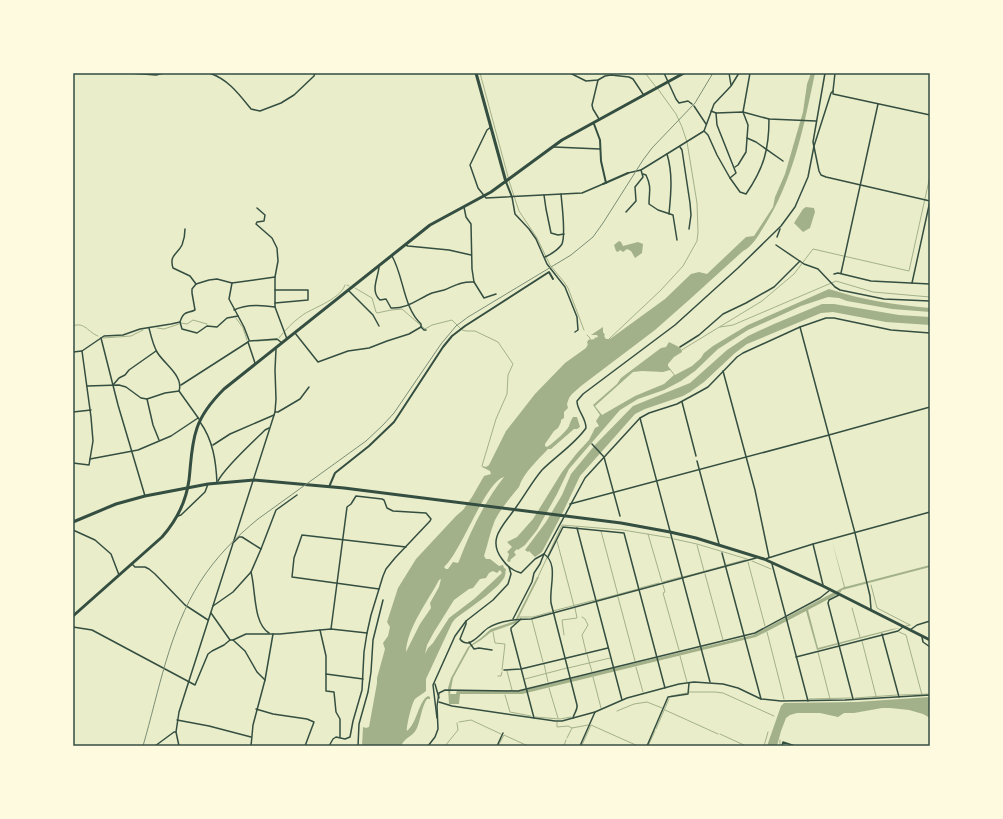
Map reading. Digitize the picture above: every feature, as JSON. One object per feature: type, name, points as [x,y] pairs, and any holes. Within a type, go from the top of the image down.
[{"type":"main road","points":[[476,73],[506,182]]},
{"type":"main road","points":[[73,616],[162,537],[171,527],[178,516],[188,487],[194,438],[199,420],[214,398],[224,388],[430,225],[484,196],[506,182],[553,147],[684,73]]},
{"type":"main road","points":[[73,522],[116,504],[145,496],[208,484],[254,480],[344,488],[621,523],[670,532],[719,545],[772,563],[823,586],[930,640]]},
{"type":"street","points":[[130,73],[164,73]]},
{"type":"street","points":[[209,73],[227,82],[236,90],[251,109],[260,111],[288,100],[316,73]]},
{"type":"street","points":[[570,73],[586,81],[598,80],[605,76],[611,75],[629,77],[633,79],[646,95]]},
{"type":"street","points":[[664,73],[667,83],[679,103],[688,102],[693,105],[706,124]]},
{"type":"street","points":[[729,73],[731,86]]},
{"type":"street","points":[[491,127],[487,130],[470,165],[478,188],[486,198],[582,193],[628,173],[641,170],[704,131],[714,104],[731,86],[739,73]]},
{"type":"street","points":[[735,167],[738,165],[746,152],[748,125],[743,112],[750,73]]},
{"type":"street","points":[[825,73],[813,142],[819,171],[821,174],[826,177],[930,201],[912,283]]},
{"type":"street","points":[[438,722],[434,682],[455,636],[466,621],[493,600],[508,584],[511,574],[509,567],[497,552],[496,538],[502,526],[542,471],[586,428],[585,420],[577,407],[577,401],[583,394],[675,325],[738,268],[780,227],[795,207],[808,177],[814,146],[831,93],[833,91],[835,73]]},
{"type":"street","points":[[598,80],[592,105],[595,114],[600,120]]},
{"type":"street","points":[[833,91],[833,94],[930,115]]},
{"type":"street","points":[[841,274],[878,104]]},
{"type":"street","points":[[711,111],[716,113],[743,112],[769,119],[816,121]]},
{"type":"street","points":[[716,113],[717,125],[735,167],[736,173],[730,178]]},
{"type":"street","points":[[704,131],[708,135],[730,178],[740,192],[746,194],[764,161],[769,136],[769,119]]},
{"type":"street","points":[[594,124],[599,134],[605,183]]},
{"type":"street","points":[[747,138],[767,149],[784,161]]},
{"type":"street","points":[[681,146],[690,203],[691,215],[689,229]]},
{"type":"street","points":[[553,147],[600,149]]},
{"type":"street","points":[[666,154],[672,190],[669,214]]},
{"type":"street","points":[[641,170],[643,174],[646,175],[650,183],[650,204],[658,210],[673,215],[677,240]]},
{"type":"street","points":[[626,212],[636,201],[635,187],[643,177],[643,174]]},
{"type":"street","points":[[506,182],[512,197],[515,214],[536,238],[551,269],[562,282],[577,317],[578,330],[576,332]]},
{"type":"street","points":[[545,257],[559,248],[562,244],[564,234],[561,194]]},
{"type":"street","points":[[544,195],[551,233],[558,235],[564,234]]},
{"type":"street","points":[[464,207],[466,217],[471,224],[471,255],[474,282],[484,298],[496,294]]},
{"type":"street","points":[[257,208],[265,215],[265,220],[257,222],[256,224],[272,238],[277,248],[278,261],[275,276],[275,307],[287,338]]},
{"type":"street","points":[[777,237],[780,227]]},
{"type":"street","points":[[185,228],[183,243],[173,256],[172,264],[173,268],[190,276],[196,284]]},
{"type":"street","points":[[776,244],[804,264],[818,269],[840,290],[884,299],[930,301]]},
{"type":"street","points":[[405,245],[449,250],[471,255]]},
{"type":"street","points":[[392,256],[398,266],[416,319],[424,330],[426,330]]},
{"type":"street","points":[[680,347],[699,335],[723,314],[774,287],[800,260]]},
{"type":"street","points":[[379,266],[374,285],[378,298],[380,300],[386,299],[391,308],[410,305],[432,294],[466,281],[474,282]]},
{"type":"street","points":[[329,487],[335,473],[369,446],[394,422],[443,347],[460,330],[549,272],[553,279]]},
{"type":"street","points":[[834,274],[841,274],[871,281],[930,284]]},
{"type":"street","points":[[238,316],[228,317],[217,327],[207,326],[197,333],[182,329],[180,322],[182,316],[186,312],[195,310],[192,289],[196,284],[217,279],[232,283],[275,276]]},
{"type":"street","points":[[232,283],[229,299],[244,327],[255,363]]},
{"type":"street","points":[[275,290],[308,290],[308,300],[275,303]]},
{"type":"street","points":[[348,290],[373,315],[379,326]]},
{"type":"street","points":[[234,310],[249,306],[275,307]]},
{"type":"street","points":[[509,567],[521,573],[535,559],[546,556],[570,504],[585,478],[640,418],[649,413],[682,402],[708,387],[737,357],[743,353],[800,327],[826,318],[834,318],[891,330],[930,333]]},
{"type":"street","points":[[73,352],[82,351],[101,338],[108,336],[123,335],[140,329],[180,322]]},
{"type":"street","points":[[294,332],[318,362],[348,351],[369,348],[410,334],[421,326]]},
{"type":"street","points":[[800,327],[855,532],[871,600],[871,611]]},
{"type":"street","points":[[149,328],[156,350],[176,374],[181,385]]},
{"type":"street","points":[[101,338],[145,496]]},
{"type":"street","points":[[179,391],[181,385],[249,341],[277,339],[282,343]]},
{"type":"street","points":[[179,746],[176,732],[177,720],[275,412],[276,399],[274,370],[276,347]]},
{"type":"street","points":[[113,385],[119,378],[125,375],[129,370],[156,350]]},
{"type":"street","points":[[73,463],[88,465],[93,441],[82,351]]},
{"type":"street","points":[[723,371],[760,513],[769,557]]},
{"type":"street","points":[[87,386],[119,385],[126,387],[140,398],[147,399],[165,393],[179,391]]},
{"type":"street","points":[[275,412],[278,412],[300,399],[309,387]]},
{"type":"street","points":[[179,391],[208,435],[216,461],[217,483]]},
{"type":"street","points":[[147,399],[151,419],[159,440]]},
{"type":"street","points":[[682,402],[696,456]]},
{"type":"street","points":[[570,504],[930,407]]},
{"type":"street","points":[[73,412],[90,410]]},
{"type":"street","points":[[212,445],[230,434],[274,415]]},
{"type":"street","points":[[640,418],[710,682]]},
{"type":"street","points":[[90,459],[123,452],[132,452],[171,436],[199,420]]},
{"type":"street","points":[[217,483],[220,477],[232,464],[265,430],[270,428]]},
{"type":"street","points":[[592,444],[603,454],[620,516]]},
{"type":"street","points":[[697,461],[719,545]]},
{"type":"street","points":[[178,516],[181,515],[205,492],[208,484]]},
{"type":"street","points":[[213,606],[216,606],[233,592],[250,572],[262,549],[278,508],[297,495]]},
{"type":"street","points":[[329,746],[336,736],[345,739],[350,737],[362,690],[364,652],[367,633],[379,589],[386,569],[431,519],[426,513],[393,511],[387,508],[384,500],[382,499],[356,496],[347,507],[331,629]]},
{"type":"street","points":[[764,560],[769,557],[813,544],[930,512]]},
{"type":"street","points":[[514,619],[532,582],[534,573],[546,556],[562,528],[577,528],[624,533],[665,688]]},
{"type":"street","points":[[577,528],[622,700]]},
{"type":"street","points":[[73,530],[95,540],[112,554],[119,575]]},
{"type":"street","points":[[379,589],[292,577],[294,558],[302,535],[343,538],[406,547]]},
{"type":"street","points":[[234,542],[239,537],[242,537],[262,549]]},
{"type":"street","points":[[813,544],[823,586]]},
{"type":"street","points":[[722,553],[761,699]]},
{"type":"street","points":[[546,556],[552,564],[550,595],[578,707],[573,718]]},
{"type":"street","points":[[470,644],[489,627],[514,619],[531,619],[758,558]]},
{"type":"street","points":[[772,563],[808,701]]},
{"type":"street","points":[[132,564],[135,567],[145,567],[149,569],[185,605],[208,620]]},
{"type":"street","points":[[250,572],[254,582],[258,620],[264,630],[269,634]]},
{"type":"street","points":[[428,746],[437,733],[439,693],[448,689],[514,691],[526,689],[744,636],[759,632],[820,598],[831,590]]},
{"type":"street","points":[[840,595],[829,600],[828,603],[854,700]]},
{"type":"street","points":[[358,746],[359,724],[371,672],[373,640],[383,600]]},
{"type":"street","points":[[211,613],[230,640]]},
{"type":"street","points":[[520,619],[511,628],[511,630],[534,718]]},
{"type":"street","points":[[466,621],[460,639],[470,644],[474,649],[479,648],[492,650]]},
{"type":"street","points":[[910,630],[917,625],[930,621]]},
{"type":"street","points":[[73,627],[92,630],[195,685],[208,654],[230,640],[246,634],[273,634],[331,629],[367,633]]},
{"type":"street","points":[[796,657],[839,644],[898,631],[903,627]]},
{"type":"street","points":[[320,630],[326,656],[326,691],[334,692],[336,712],[340,719],[340,737]]},
{"type":"street","points":[[251,746],[251,737],[256,710],[266,680],[273,634]]},
{"type":"street","points":[[882,634],[899,697]]},
{"type":"street","points":[[922,636],[923,642],[930,647]]},
{"type":"street","points":[[233,640],[245,651],[256,672],[266,680]]},
{"type":"street","points":[[504,670],[521,669],[608,648]]},
{"type":"street","points":[[326,674],[363,679]]},
{"type":"street","points":[[439,702],[452,706],[562,721],[595,712],[622,700],[665,688],[701,681],[730,686],[761,699],[780,701],[854,700],[930,695]]},
{"type":"street","points":[[434,682],[439,698]]},
{"type":"street","points":[[647,746],[668,697],[688,694],[689,683]]},
{"type":"street","points":[[256,710],[307,719],[314,722],[305,746]]},
{"type":"street","points":[[580,746],[595,712]]},
{"type":"street","points":[[177,720],[209,726],[251,737]]},
{"type":"street","points":[[155,746],[176,732]]},
{"type":"street","points":[[497,746],[503,734]]},
{"type":"street","points":[[782,746],[783,742],[795,746]]},
{"type":"shaded area","points":[[811,73],[815,73],[802,133],[790,173],[773,210],[757,238],[749,247],[655,330],[572,394],[567,404],[568,408],[564,412],[564,418],[561,420],[558,428],[554,431],[545,446],[547,447],[568,428],[573,417],[577,417],[580,427],[574,429],[551,449],[548,449],[535,462],[495,520],[484,556],[486,559],[490,559],[499,566],[503,565],[506,569],[505,577],[495,588],[455,619],[452,623],[426,679],[426,691],[415,699],[412,705],[407,731],[413,723],[422,702],[428,696],[430,697],[430,699],[427,699],[422,710],[416,730],[404,741],[401,746],[362,746],[363,727],[369,727],[377,678],[385,649],[383,643],[388,636],[390,627],[387,622],[398,588],[416,559],[463,510],[484,476],[491,474],[490,471],[482,467],[489,465],[506,431],[535,394],[565,363],[586,348],[588,340],[598,337],[597,335],[591,335],[603,327],[604,336],[606,339],[610,339],[665,299],[691,274],[699,272],[707,274],[746,237],[754,236],[773,207],[775,197],[785,174],[803,112],[807,84]],"holes":[[[504,477],[490,496],[478,517],[458,563],[453,562],[448,569],[446,569],[444,567],[458,547],[481,503],[489,491]],[[500,570],[502,573],[474,599],[449,618],[425,654],[427,645],[454,600],[469,589],[473,588],[480,579],[486,578],[489,573],[493,571],[497,573]],[[441,579],[439,587],[430,603],[431,608],[420,624],[406,652],[407,643],[414,624],[439,580]]]},
{"type":"shaded area","points":[[806,207],[814,208],[815,212],[810,228],[803,232],[794,223]]},
{"type":"shaded area","points":[[619,241],[623,246],[638,242],[643,244],[642,253],[635,258],[631,251],[627,249],[623,252],[620,250],[618,252],[616,251],[614,245]]},
{"type":"shaded area","points":[[829,289],[879,302],[930,308],[930,312],[892,309],[828,297],[801,306],[748,330],[718,349],[695,371],[681,381],[664,390],[638,399],[620,410],[569,469],[537,530],[525,545],[514,552],[516,555],[510,560],[511,561],[507,561],[509,554],[507,552],[512,547],[507,542],[517,537],[533,519],[562,472],[589,440],[595,428],[599,426],[596,421],[600,415],[593,405],[617,384],[621,378],[661,348],[666,347],[669,342],[679,347],[682,352],[674,357],[668,364],[675,375],[692,366],[713,346],[748,325]],"holes":[[[670,370],[674,375],[664,384],[635,396],[602,415],[595,406],[633,372],[663,372]]]},
{"type":"shaded area","points":[[822,304],[834,304],[899,315],[930,317],[930,325],[886,322],[833,312],[821,313],[747,344],[735,353],[704,382],[690,392],[635,414],[580,476],[542,552],[535,557],[529,551],[528,552],[525,550],[546,522],[562,495],[571,474],[595,445],[633,406],[690,383],[727,350],[748,336]]},
{"type":"shaded area","points":[[832,541],[845,587],[930,565],[930,567],[842,590],[840,593],[808,610],[818,648],[900,628],[817,650],[806,611],[756,637],[522,694],[460,694],[459,704],[449,704],[448,688],[451,678],[468,647],[491,629],[515,621],[537,577],[539,577],[516,623],[491,632],[470,647],[453,678],[450,694],[456,694],[457,690],[519,691],[753,635],[844,587]]},
{"type":"shaded area","points":[[930,697],[930,718],[923,714],[909,710],[890,708],[844,713],[838,717],[820,713],[797,713],[790,715],[786,718],[777,746],[767,746],[781,706],[784,703],[856,702]]},
{"type":"waterway","points":[[480,73],[510,184],[519,211],[537,238],[550,265],[568,288],[584,330]]},
{"type":"waterway","points":[[645,73],[656,87]]},
{"type":"waterway","points":[[608,340],[661,290],[683,266],[697,241],[697,203],[687,142],[676,114],[658,89]]},
{"type":"waterway","points":[[680,351],[762,301],[794,274],[813,249],[909,271],[930,176]]},
{"type":"waterway","points":[[720,327],[733,325],[836,281],[873,292],[930,297]]},
{"type":"waterway","points":[[285,331],[304,314],[339,294],[345,285]]},
{"type":"waterway","points":[[355,288],[372,298],[377,313],[402,309],[425,329],[432,325],[452,320],[462,330],[475,331],[498,342],[513,364],[508,375],[507,394],[496,419],[482,466]]},
{"type":"waterway","points":[[236,318],[243,328],[247,340]]},
{"type":"waterway","points":[[181,323],[187,324],[193,320],[207,324]]},
{"type":"waterway","points":[[157,328],[164,329],[179,324]]},
{"type":"waterway","points":[[73,326],[83,326],[98,336]]},
{"type":"waterway","points":[[103,338],[131,336],[143,330]]},
{"type":"waterway","points":[[279,338],[283,333]]},
{"type":"waterway","points":[[587,335],[590,338],[590,341]]},
{"type":"waterway","points":[[257,341],[277,340]]},
{"type":"waterway","points":[[538,577],[562,525],[623,530],[671,538]]},
{"type":"waterway","points":[[601,531],[618,595]]},
{"type":"waterway","points":[[648,534],[662,582]]},
{"type":"waterway","points":[[674,539],[697,544],[747,559]]},
{"type":"waterway","points":[[557,541],[574,606]]},
{"type":"waterway","points":[[697,545],[704,571]]},
{"type":"waterway","points":[[726,565],[745,560]]},
{"type":"waterway","points":[[752,561],[771,569]]},
{"type":"waterway","points":[[748,562],[765,626]]},
{"type":"waterway","points":[[683,577],[724,566]]},
{"type":"waterway","points":[[705,574],[723,640]]},
{"type":"waterway","points":[[663,582],[681,577]]},
{"type":"waterway","points":[[640,588],[659,583]]},
{"type":"waterway","points":[[663,585],[665,592],[663,593],[679,650]]},
{"type":"waterway","points":[[871,585],[877,608],[910,625]]},
{"type":"waterway","points":[[597,600],[638,589]]},
{"type":"waterway","points":[[618,597],[635,661]]},
{"type":"waterway","points":[[553,611],[595,600]]},
{"type":"waterway","points":[[564,635],[562,620],[577,618],[575,608]]},
{"type":"waterway","points":[[852,608],[860,637]]},
{"type":"waterway","points":[[519,617],[533,617],[551,612]]},
{"type":"waterway","points":[[582,617],[588,625],[582,635],[586,652]]},
{"type":"waterway","points":[[532,620],[543,662]]},
{"type":"waterway","points":[[906,626],[910,625]]},
{"type":"waterway","points":[[493,632],[495,643],[505,644],[502,670]]},
{"type":"waterway","points":[[767,632],[784,699]]},
{"type":"waterway","points":[[899,632],[906,635],[922,695]]},
{"type":"waterway","points":[[862,641],[876,696]]},
{"type":"waterway","points":[[818,652],[830,699]]},
{"type":"waterway","points":[[587,654],[592,672]]},
{"type":"waterway","points":[[680,656],[687,682]]},
{"type":"waterway","points":[[568,668],[610,658]]},
{"type":"waterway","points":[[544,664],[548,682]]},
{"type":"waterway","points":[[636,667],[643,692]]},
{"type":"waterway","points":[[525,679],[567,668]]},
{"type":"waterway","points":[[507,671],[512,690]]},
{"type":"waterway","points":[[498,676],[501,676],[502,672]]},
{"type":"waterway","points":[[593,677],[601,708]]},
{"type":"waterway","points":[[549,688],[558,718]]},
{"type":"waterway","points":[[689,692],[723,693],[774,716]]},
{"type":"waterway","points":[[671,696],[687,693]]},
{"type":"waterway","points":[[900,695],[930,694]]},
{"type":"waterway","points":[[505,695],[510,712],[531,716]]},
{"type":"waterway","points":[[855,698],[897,695]]},
{"type":"waterway","points":[[809,699],[851,698]]},
{"type":"waterway","points":[[656,729],[669,699]]},
{"type":"waterway","points":[[617,711],[634,704],[647,702],[662,708]]},
{"type":"waterway","points":[[665,710],[718,734]]},
{"type":"waterway","points":[[535,717],[560,719],[571,717]]},
{"type":"waterway","points":[[459,722],[471,720],[501,734]]},
{"type":"waterway","points":[[557,722],[557,727],[568,726],[572,728],[588,725]]},
{"type":"waterway","points":[[445,746],[458,730],[457,723]]},
{"type":"waterway","points":[[582,745],[591,725],[638,746]]},
{"type":"waterway","points":[[567,738],[572,728]]},
{"type":"waterway","points":[[648,746],[655,731]]},
{"type":"waterway","points":[[764,746],[768,732]]},
{"type":"waterway","points":[[720,734],[746,746]]},
{"type":"waterway","points":[[498,746],[504,735],[528,746]]},
{"type":"waterway","points":[[564,746],[566,740]]},
{"type":"waterway","points":[[780,740],[780,746]]},
{"type":"railway","points":[[143,746],[166,662],[180,621],[200,582],[220,556],[234,540],[258,519],[366,441],[383,425],[394,413],[441,344],[456,326],[468,317],[571,255],[593,237],[643,160],[652,148],[695,103],[713,73]]}]
